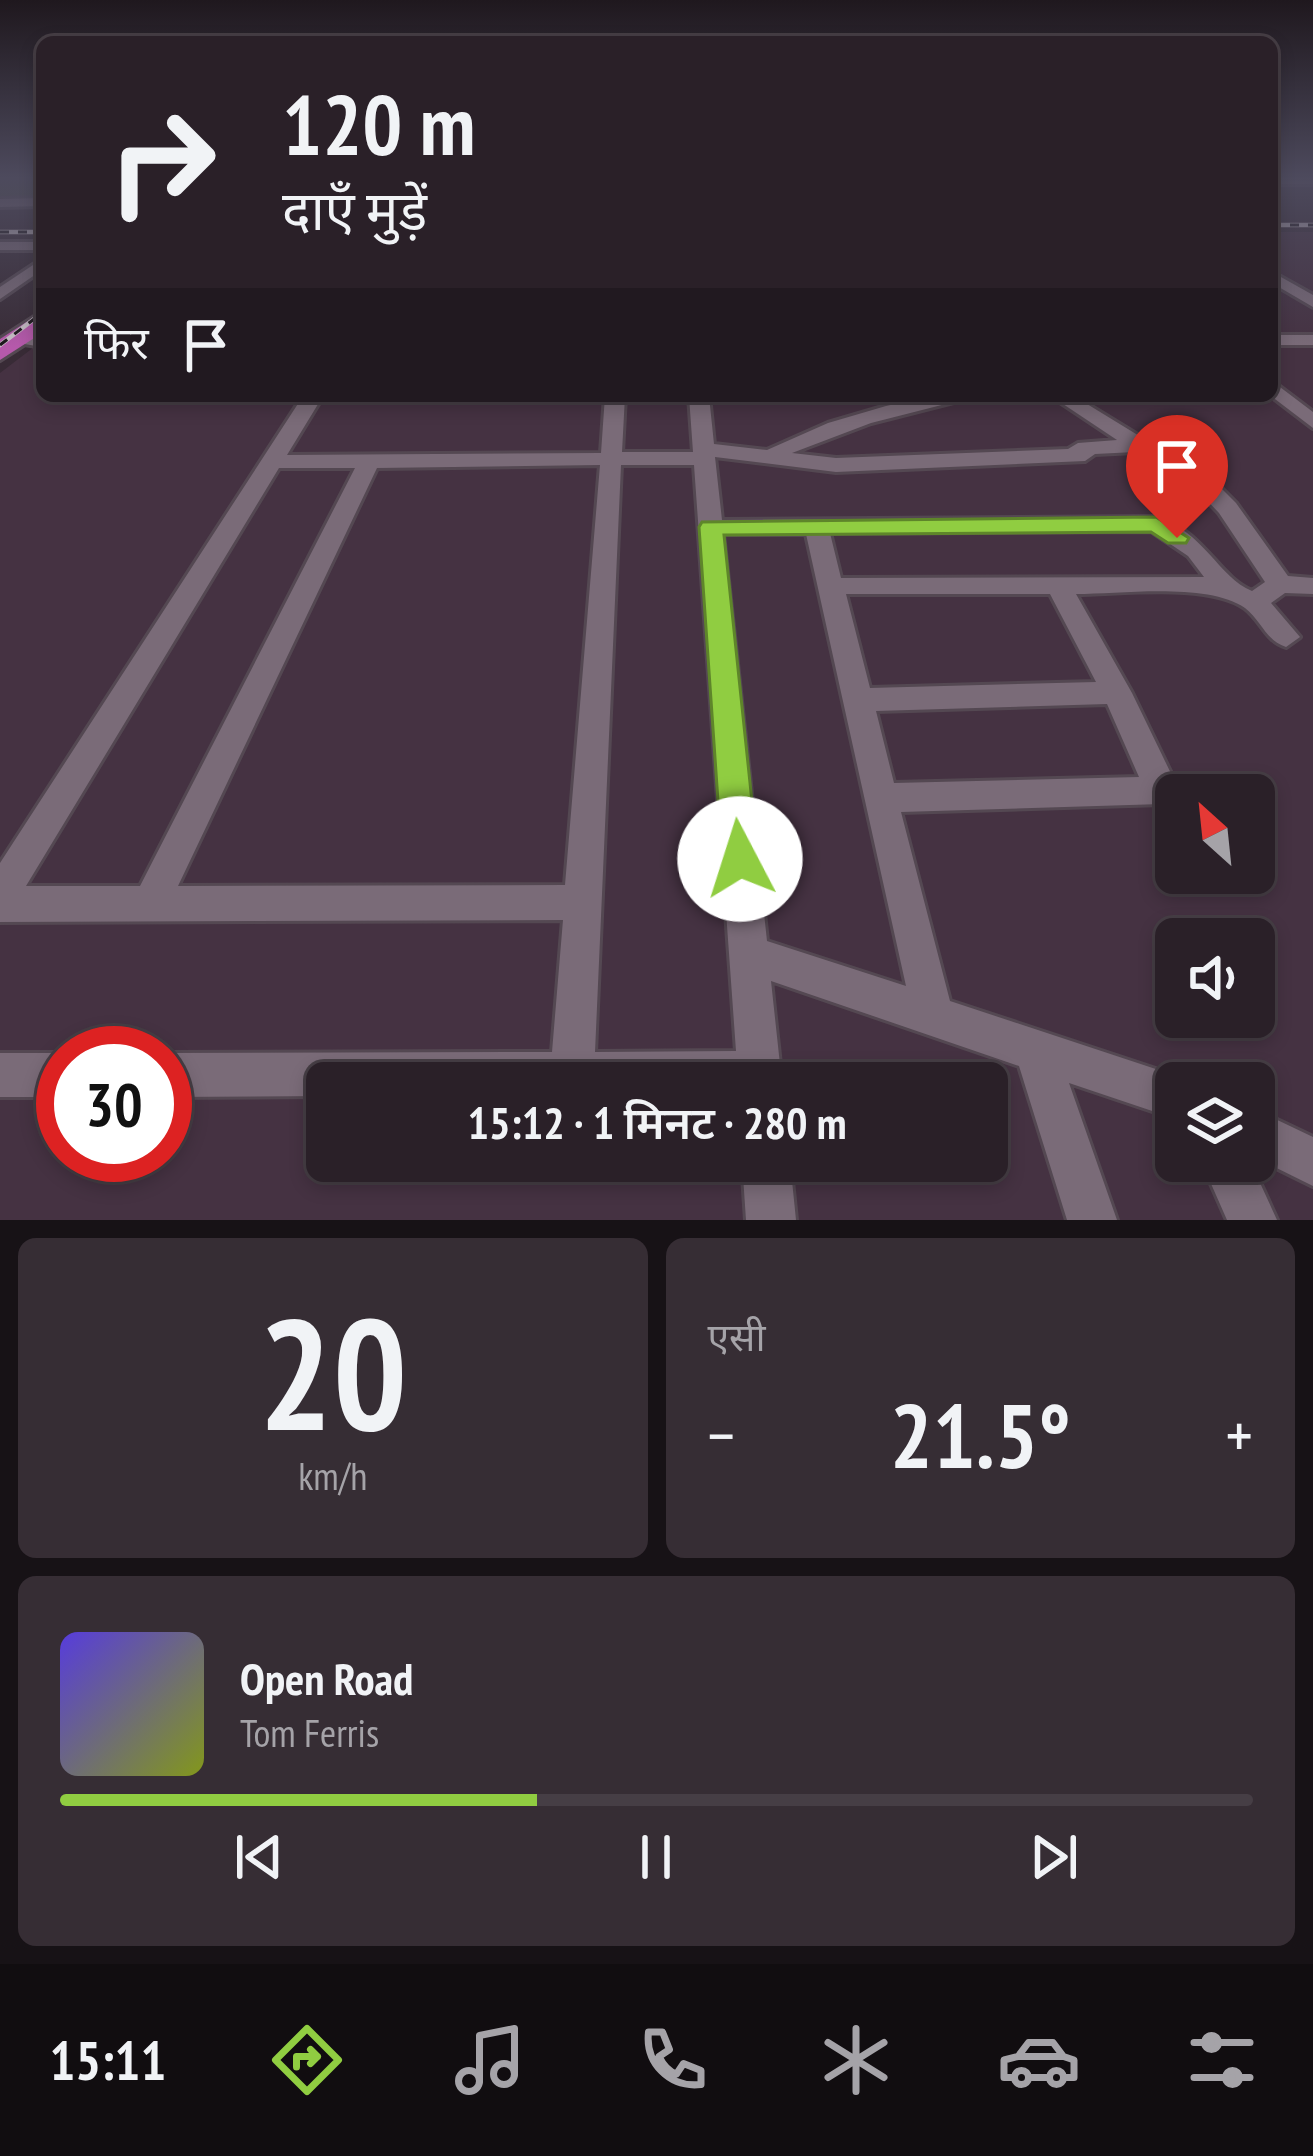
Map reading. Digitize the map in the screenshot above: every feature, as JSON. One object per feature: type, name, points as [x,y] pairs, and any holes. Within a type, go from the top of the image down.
[{"type":"highway","points":[[21,340],[36,311]]},
{"type":"street","points":[[0,246],[36,246]]},
{"type":"street","points":[[0,294],[36,267]]},
{"type":"street","points":[[1278,280],[1313,302]]},
{"type":"street","points":[[1278,336],[1313,336]]},
{"type":"street","points":[[1278,393],[1313,422]]},
{"type":"street","points":[[0,900],[309,402]]},
{"type":"street","points":[[573,1062],[615,402]]},
{"type":"street","points":[[700,402],[758,1062]]},
{"type":"street","points":[[768,459],[783,448],[923,402]]},
{"type":"street","points":[[1071,402],[1208,488],[1228,508],[1280,584]]},
{"type":"street","points":[[272,462],[704,454],[836,465],[1062,457],[1085,455],[1078,449],[1139,445]]},
{"type":"street","points":[[151,903],[369,461]]},
{"type":"street","points":[[711,527],[1156,524],[1197,551],[1286,637]]},
{"type":"street","points":[[816,526],[933,1016]]},
{"type":"street","points":[[830,586],[1213,585],[1242,597],[1280,584],[1313,586]]},
{"type":"street","points":[[881,798],[1162,790],[1059,586]]},
{"type":"street","points":[[858,700],[1117,693]]},
{"type":"street","points":[[0,900],[583,902]]},
{"type":"street","points":[[748,954],[1155,1089]]},
{"type":"street","points":[[1036,1050],[1092,1220]]},
{"type":"street","points":[[192,1075],[306,1074]]},
{"type":"street","points":[[0,1075],[36,1075]]},
{"type":"street","points":[[1275,1143],[1313,1162]]},
{"type":"street","points":[[768,1182],[771,1220]]},
{"type":"street","points":[[1235,1182],[1252,1220]]},
{"type":"shaded area","points":[[1278,234],[1313,234],[1313,1220],[0,1220],[0,373],[36,346],[36,402],[1278,402]]},
{"type":"railway","points":[[0,345],[36,318]]},
{"type":"route","points":[[740,859],[711,527],[1156,524],[1177,538]]}]
